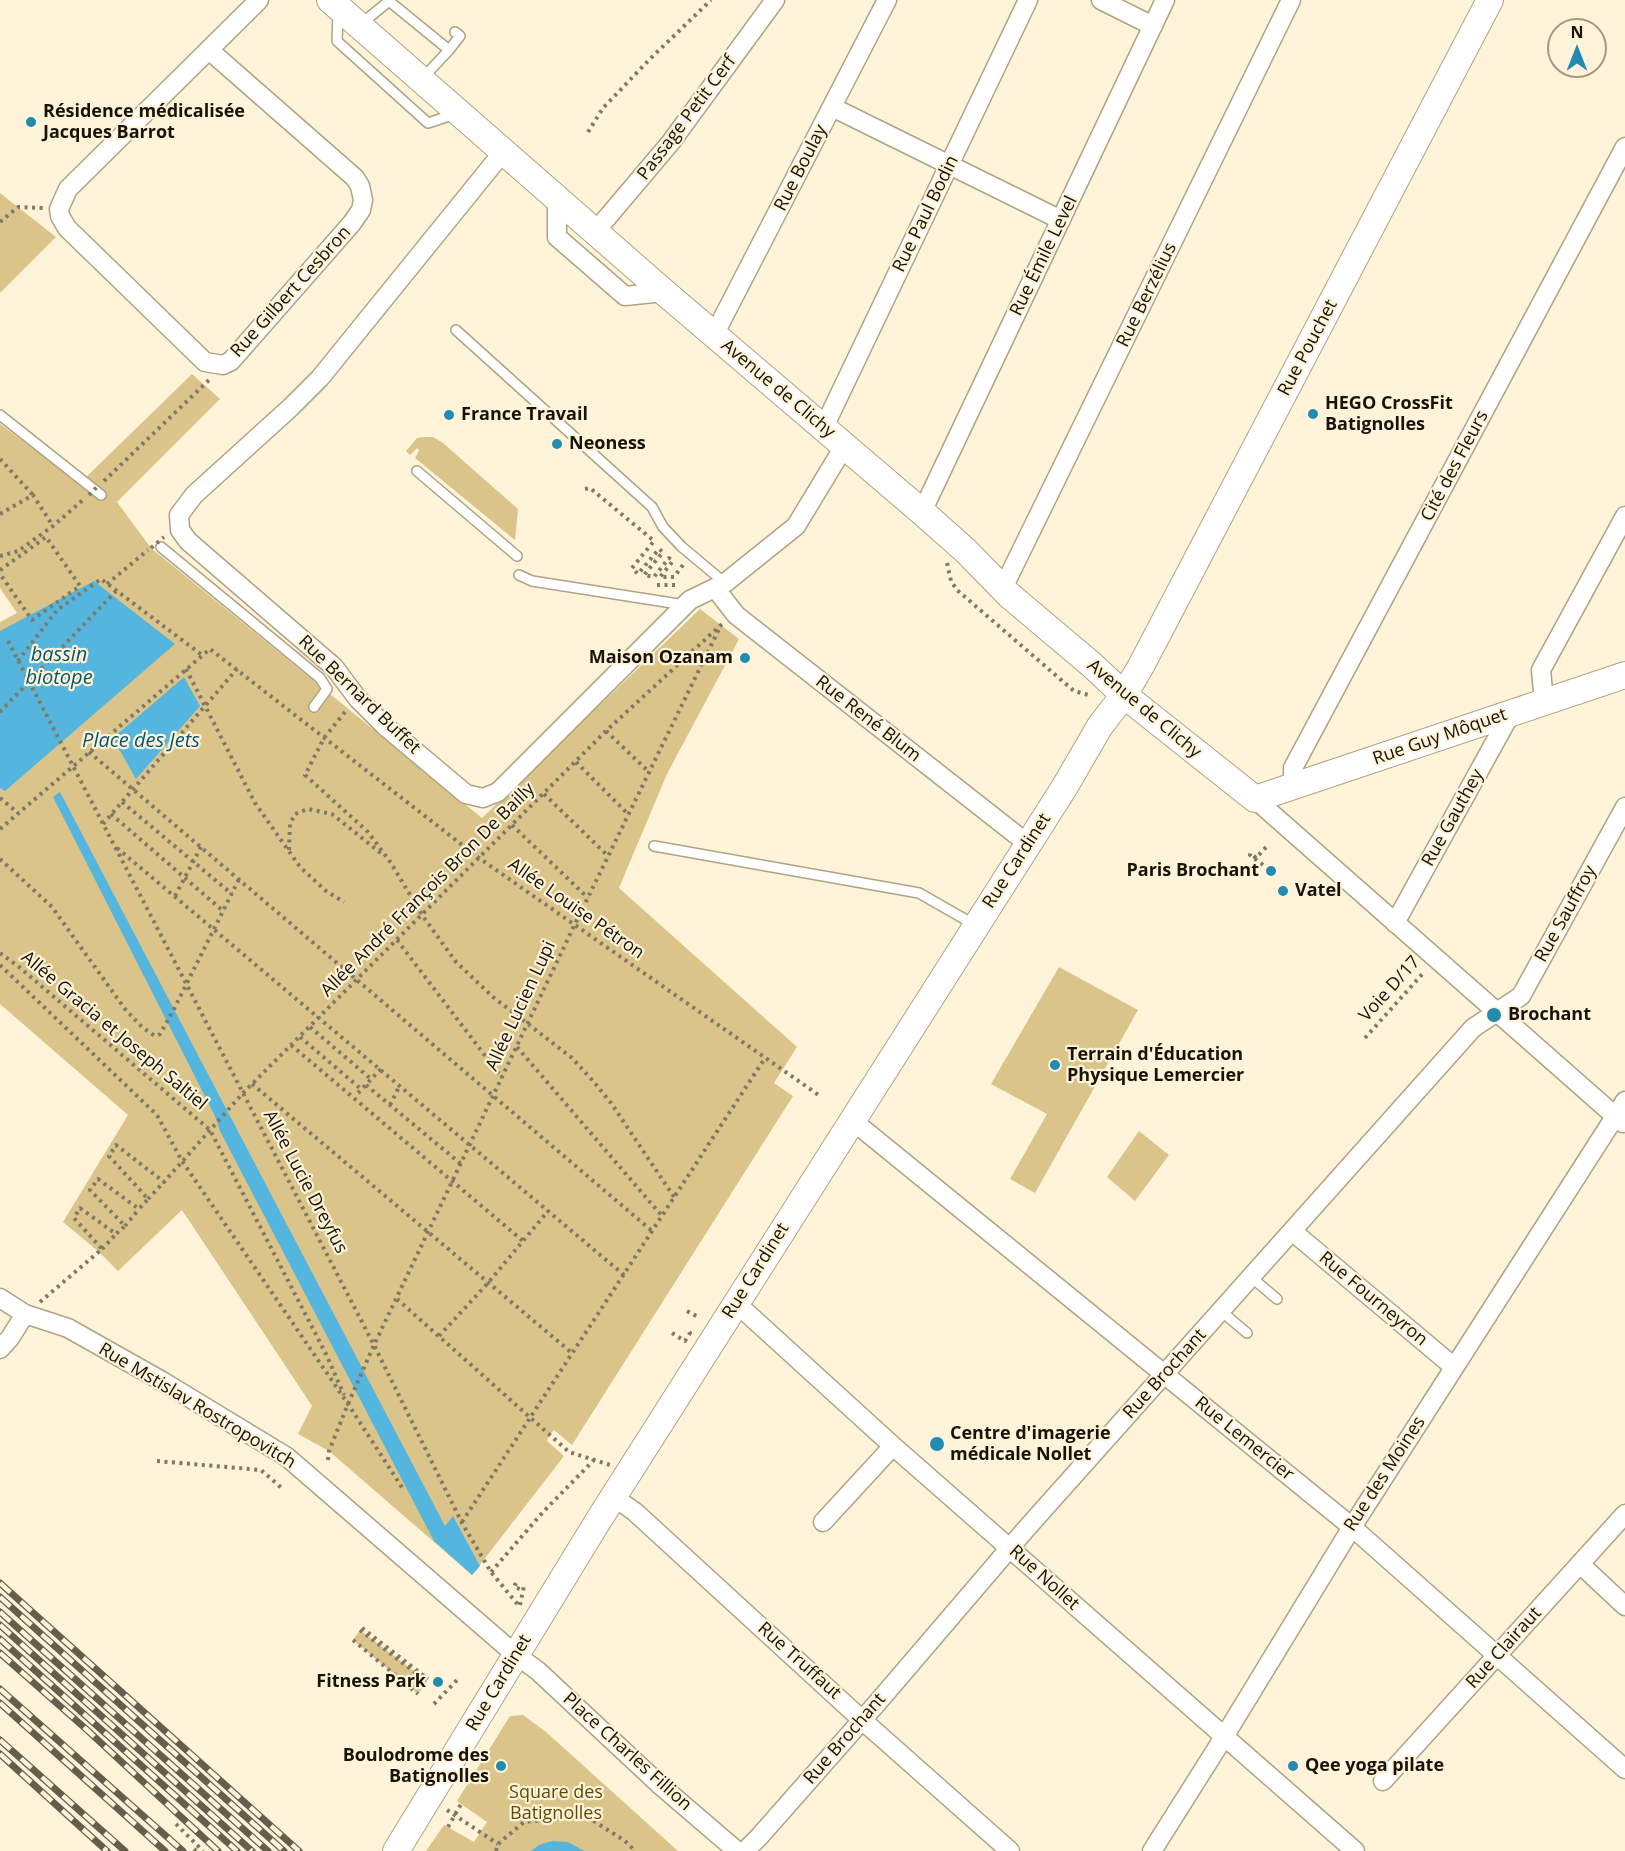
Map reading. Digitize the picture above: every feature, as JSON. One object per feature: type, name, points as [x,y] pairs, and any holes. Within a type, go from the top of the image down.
[{"type":"main road","name":"Rue Pouchet","points":[[1124,695],[1490,0]]},
{"type":"main road","name":"Avenue de Clichy","points":[[338,2],[359,25],[420,81],[922,512],[1003,588],[1124,695],[1255,800]]},
{"type":"main road","name":"Rue Guy Môquet","points":[[1255,800],[1625,675]]},
{"type":"main road","name":"Rue Cardinet","points":[[396,1851],[736,1303],[1028,844],[1100,726],[1124,695]]},
{"type":"street","points":[[59,209],[68,189],[259,0]]},
{"type":"street","name":"Passage Petit Cerf","points":[[595,232],[671,142],[775,0]]},
{"type":"street","name":"Rue Boulay","points":[[714,335],[887,0]]},
{"type":"street","name":"Rue Paul Bodin","points":[[824,427],[1028,0]]},
{"type":"street","points":[[1101,0],[1153,26]]},
{"type":"street","name":"Rue Émile Level","points":[[922,512],[1165,0]]},
{"type":"street","name":"Rue Berzélius","points":[[1003,588],[1291,0]]},
{"type":"street","name":"Rue Gilbert Cesbron","points":[[59,209],[67,228],[205,362],[223,364],[231,361],[352,223],[361,210],[363,200],[360,186],[355,178],[209,50]]},
{"type":"street","points":[[832,106],[1061,220]]},
{"type":"street","name":"Cité des Fleurs","points":[[1293,787],[1293,768],[1625,147]]},
{"type":"street","name":"Rue Bernard Buffet","points":[[502,152],[320,378],[194,495],[178,515],[180,530],[188,541],[334,667],[358,699],[385,726],[466,794],[483,798],[498,792],[690,600],[716,588],[795,526],[845,445]]},
{"type":"street","points":[[557,198],[557,237],[591,267],[625,296],[664,292]]},
{"type":"street","points":[[1544,702],[1541,670],[1625,516]]},
{"type":"street","name":"Rue René Blum","points":[[716,588],[736,615],[1028,844]]},
{"type":"street","name":"Rue Gauthey","points":[[1395,923],[1511,713]]},
{"type":"street","name":"Avenue de Clichy","points":[[1255,800],[1497,1011],[1622,1114]]},
{"type":"street","name":"Rue Sauffroy","points":[[1497,1011],[1521,996],[1625,807]]},
{"type":"street","name":"Rue Brochant","points":[[745,1851],[1010,1548],[1473,1028],[1497,1011]]},
{"type":"street","name":"Rue des Moines","points":[[1152,1851],[1352,1527],[1598,1141],[1622,1114]]},
{"type":"street","name":"Rue Lemercier","points":[[853,1121],[1352,1527],[1625,1769]]},
{"type":"street","name":"Rue Fourneyron","points":[[1292,1231],[1454,1367]]},
{"type":"street","name":"Rue Mstislav Rostropovitch","points":[[0,1298],[25,1314],[76,1333],[162,1381],[288,1457],[516,1655]]},
{"type":"street","name":"Rue Nollet","points":[[736,1303],[893,1446],[1355,1851]]},
{"type":"street","points":[[0,1349],[25,1314]]},
{"type":"street","points":[[823,1522],[893,1446]]},
{"type":"street","name":"Rue Truffaut","points":[[614,1497],[636,1512],[861,1719],[1010,1851]]},
{"type":"street","name":"Rue Clairaut","points":[[1383,1781],[1625,1514]]},
{"type":"street","points":[[1580,1564],[1625,1606]]},
{"type":"street","name":"Place Charles Fillion","points":[[516,1655],[538,1671],[660,1785],[737,1851]]},
{"type":"lane","points":[[359,25],[389,0],[449,50]]},
{"type":"lane","name":"Avenue de Clichy","points":[[338,2],[337,41],[428,123],[457,113]]},
{"type":"lane","points":[[420,81],[460,36],[455,32]]},
{"type":"lane","points":[[456,330],[652,507],[663,527],[716,588]]},
{"type":"lane","points":[[0,415],[100,490]]},
{"type":"lane","points":[[417,471],[517,556]]},
{"type":"lane","points":[[161,547],[320,678],[327,689],[314,707]]},
{"type":"lane","points":[[519,575],[532,581],[685,605]]},
{"type":"lane","points":[[654,846],[919,893],[976,926]]},
{"type":"lane","points":[[1251,1277],[1277,1299]]},
{"type":"lane","points":[[1221,1311],[1247,1333]]},
{"type":"path","points":[[588,132],[603,108],[711,0]]},
{"type":"path","points":[[0,222],[18,207],[59,209]]},
{"type":"path","points":[[0,829],[202,656],[101,579],[32,620],[0,572],[89,495],[100,490],[223,364]]},
{"type":"path","points":[[0,459],[33,495],[53,526]]},
{"type":"path","points":[[585,489],[590,488],[654,541],[632,568],[638,574],[659,549],[663,552],[644,575],[654,577],[669,558],[673,561],[660,577],[674,577],[683,565],[716,588]]},
{"type":"path","points":[[0,514],[33,495]]},
{"type":"path","points":[[0,556],[22,551],[46,537],[80,586],[59,605],[18,661]]},
{"type":"path","points":[[107,584],[164,537]]},
{"type":"path","points":[[0,712],[116,591]]},
{"type":"path","name":"Allée André François Bron De Bailly","points":[[25,1314],[102,1249],[243,1093],[606,731],[721,626]]},
{"type":"path","name":"Allée Lucien Lupi","points":[[328,1460],[349,1402],[374,1345],[575,924],[721,626]]},
{"type":"path","points":[[8,641],[29,683]]},
{"type":"path","name":"Allée Louise Pétron","points":[[202,656],[210,649],[479,858],[820,1096]]},
{"type":"path","points":[[186,669],[255,803],[300,867],[326,891],[344,902]]},
{"type":"path","points":[[102,824],[237,669]]},
{"type":"path","name":"Allée Lucie Dreyfus","points":[[29,683],[374,1345],[462,1523],[491,1572],[519,1606],[523,1588],[514,1587],[516,1583]]},
{"type":"path","points":[[358,699],[324,738],[305,775],[368,832],[440,942],[471,978],[572,1058],[611,1103],[674,1197]]},
{"type":"path","points":[[606,731],[649,772]]},
{"type":"path","points":[[89,752],[652,1231]]},
{"type":"path","points":[[576,762],[628,815]]},
{"type":"path","points":[[544,794],[608,856]]},
{"type":"path","points":[[0,798],[18,813]]},
{"type":"path","points":[[122,802],[232,894]]},
{"type":"path","points":[[289,851],[290,824],[295,814],[308,809],[332,814],[387,858]]},
{"type":"path","points":[[111,814],[223,911]]},
{"type":"path","points":[[512,825],[588,898]]},
{"type":"path","points":[[114,846],[624,1275]]},
{"type":"path","points":[[1263,865],[1250,855],[1251,853],[1256,858],[1267,846]]},
{"type":"path","points":[[175,896],[201,847]]},
{"type":"path","points":[[0,859],[52,907],[125,1009],[142,1028],[154,1036],[160,1034],[174,1009],[239,879]]},
{"type":"path","points":[[397,940],[502,1078]]},
{"type":"path","name":"Allée Gracia et Joseph Saltiel","points":[[0,953],[210,1130]]},
{"type":"path","name":"Voie D/17","points":[[1365,1038],[1436,958]]},
{"type":"path","name":"Allée Gracia et Joseph Saltiel","points":[[0,965],[157,1115],[182,1161],[349,1402]]},
{"type":"path","points":[[310,1027],[371,1079]]},
{"type":"path","points":[[300,1037],[359,1091],[381,1069]]},
{"type":"path","points":[[291,1045],[523,1241]]},
{"type":"path","points":[[517,1047],[662,1216]]},
{"type":"path","points":[[462,1523],[765,1058]]},
{"type":"path","points":[[252,1084],[572,1353]]},
{"type":"path","points":[[366,1085],[461,1164]]},
{"type":"path","points":[[390,1105],[400,1085]]},
{"type":"path","points":[[210,1130],[349,1402],[403,1489]]},
{"type":"path","points":[[148,1199],[109,1156],[116,1145],[164,1182]]},
{"type":"path","points":[[125,1226],[90,1190],[98,1179],[140,1209]]},
{"type":"path","points":[[102,1249],[74,1218],[80,1208],[116,1234]]},
{"type":"path","points":[[439,1336],[488,1283],[549,1210]]},
{"type":"path","points":[[397,1299],[569,1452],[616,1467]]},
{"type":"path","points":[[687,1311],[698,1317]]},
{"type":"path","points":[[672,1333],[685,1341],[690,1333],[685,1331]]},
{"type":"path","points":[[491,1572],[543,1512],[594,1460]]},
{"type":"path","points":[[157,1461],[261,1470],[284,1490]]},
{"type":"path","points":[[361,1629],[428,1680]]},
{"type":"path","points":[[353,1640],[418,1694]]},
{"type":"path","points":[[434,1704],[459,1678]]},
{"type":"path","points":[[448,1827],[461,1804]]},
{"type":"path","points":[[447,1809],[498,1844]]},
{"type":"path","points":[[495,1851],[498,1844],[524,1822],[586,1816],[625,1841],[635,1851]]},
{"type":"path","points":[[176,1824],[203,1850]]},
{"type":"green space","points":[[0,193],[56,237],[0,293]]},
{"type":"green space","points":[[192,374],[220,399],[117,502],[151,548],[482,818],[700,609],[739,639],[667,774],[619,888],[797,1047],[774,1083],[793,1096],[572,1445],[554,1430],[550,1434],[547,1441],[564,1456],[472,1575],[329,1451],[298,1434],[312,1406],[182,1210],[118,1271],[63,1222],[128,1115],[0,1004],[0,622],[17,613],[0,588],[0,424],[80,483]]},
{"type":"green space","points":[[433,437],[443,443],[518,509],[515,540],[415,458],[419,451],[417,448],[410,455],[406,451],[417,438]]},
{"type":"green space","name":"Terrain d'Éducation Physique Lemercier","points":[[1059,967],[1138,1010],[1035,1193],[1010,1179],[1047,1114],[991,1084]]},
{"type":"green space","points":[[1139,1131],[1169,1155],[1135,1201],[1107,1177]]},
{"type":"green space","points":[[360,1630],[427,1681],[418,1694],[353,1640]]},
{"type":"green space","name":"Square des Batignolles","points":[[523,1715],[546,1732],[678,1851],[426,1851],[444,1825],[474,1842],[487,1822],[457,1801],[510,1716]]},
{"type":"water","name":"bassin biotope","points":[[94,581],[175,644],[5,791],[0,788],[0,631]]},
{"type":"water","name":"Place des Jets","points":[[184,677],[200,706],[136,779],[113,738]]},
{"type":"water","points":[[60,792],[445,1526],[453,1516],[480,1566],[472,1575],[434,1541],[220,1131],[215,1116],[53,797]]},
{"type":"water","points":[[552,1841],[568,1842],[584,1851],[531,1851],[539,1845]]},
{"type":"railway","points":[[0,1583],[299,1851]]},
{"type":"railway","points":[[0,1597],[284,1851]]},
{"type":"railway","points":[[0,1612],[268,1851]]},
{"type":"railway","points":[[0,1625],[252,1851]]},
{"type":"railway","points":[[0,1639],[237,1851]]},
{"type":"railway","points":[[0,1653],[218,1851]]},
{"type":"railway","points":[[0,1689],[183,1851]]},
{"type":"railway","points":[[0,1703],[165,1851]]},
{"type":"railway","points":[[0,1740],[125,1851]]},
{"type":"railway","points":[[0,1754],[107,1851]]},
{"type":"place","name":"Résidence médicalisée Jacques Barrot","points":[[31,122]]},
{"type":"place","name":"HEGO CrossFit Batignolles","points":[[1313,414]]},
{"type":"place","name":"France Travail","points":[[449,415]]},
{"type":"place","name":"Neoness","points":[[557,444]]},
{"type":"place","name":"Maison Ozanam","points":[[745,658]]},
{"type":"place","name":"Paris Brochant","points":[[1271,871]]},
{"type":"place","name":"Vatel","points":[[1283,891]]},
{"type":"place","name":"Brochant","points":[[1494,1015]]},
{"type":"place","name":"Terrain d'Éducation Physique Lemercier","points":[[1055,1065]]},
{"type":"place","name":"Centre d'imagerie médicale Nollet","points":[[937,1444]]},
{"type":"place","name":"Fitness Park","points":[[438,1682]]},
{"type":"place","name":"Boulodrome des Batignolles","points":[[501,1766]]},
{"type":"place","name":"Qee yoga pilate","points":[[1293,1766]]}]
